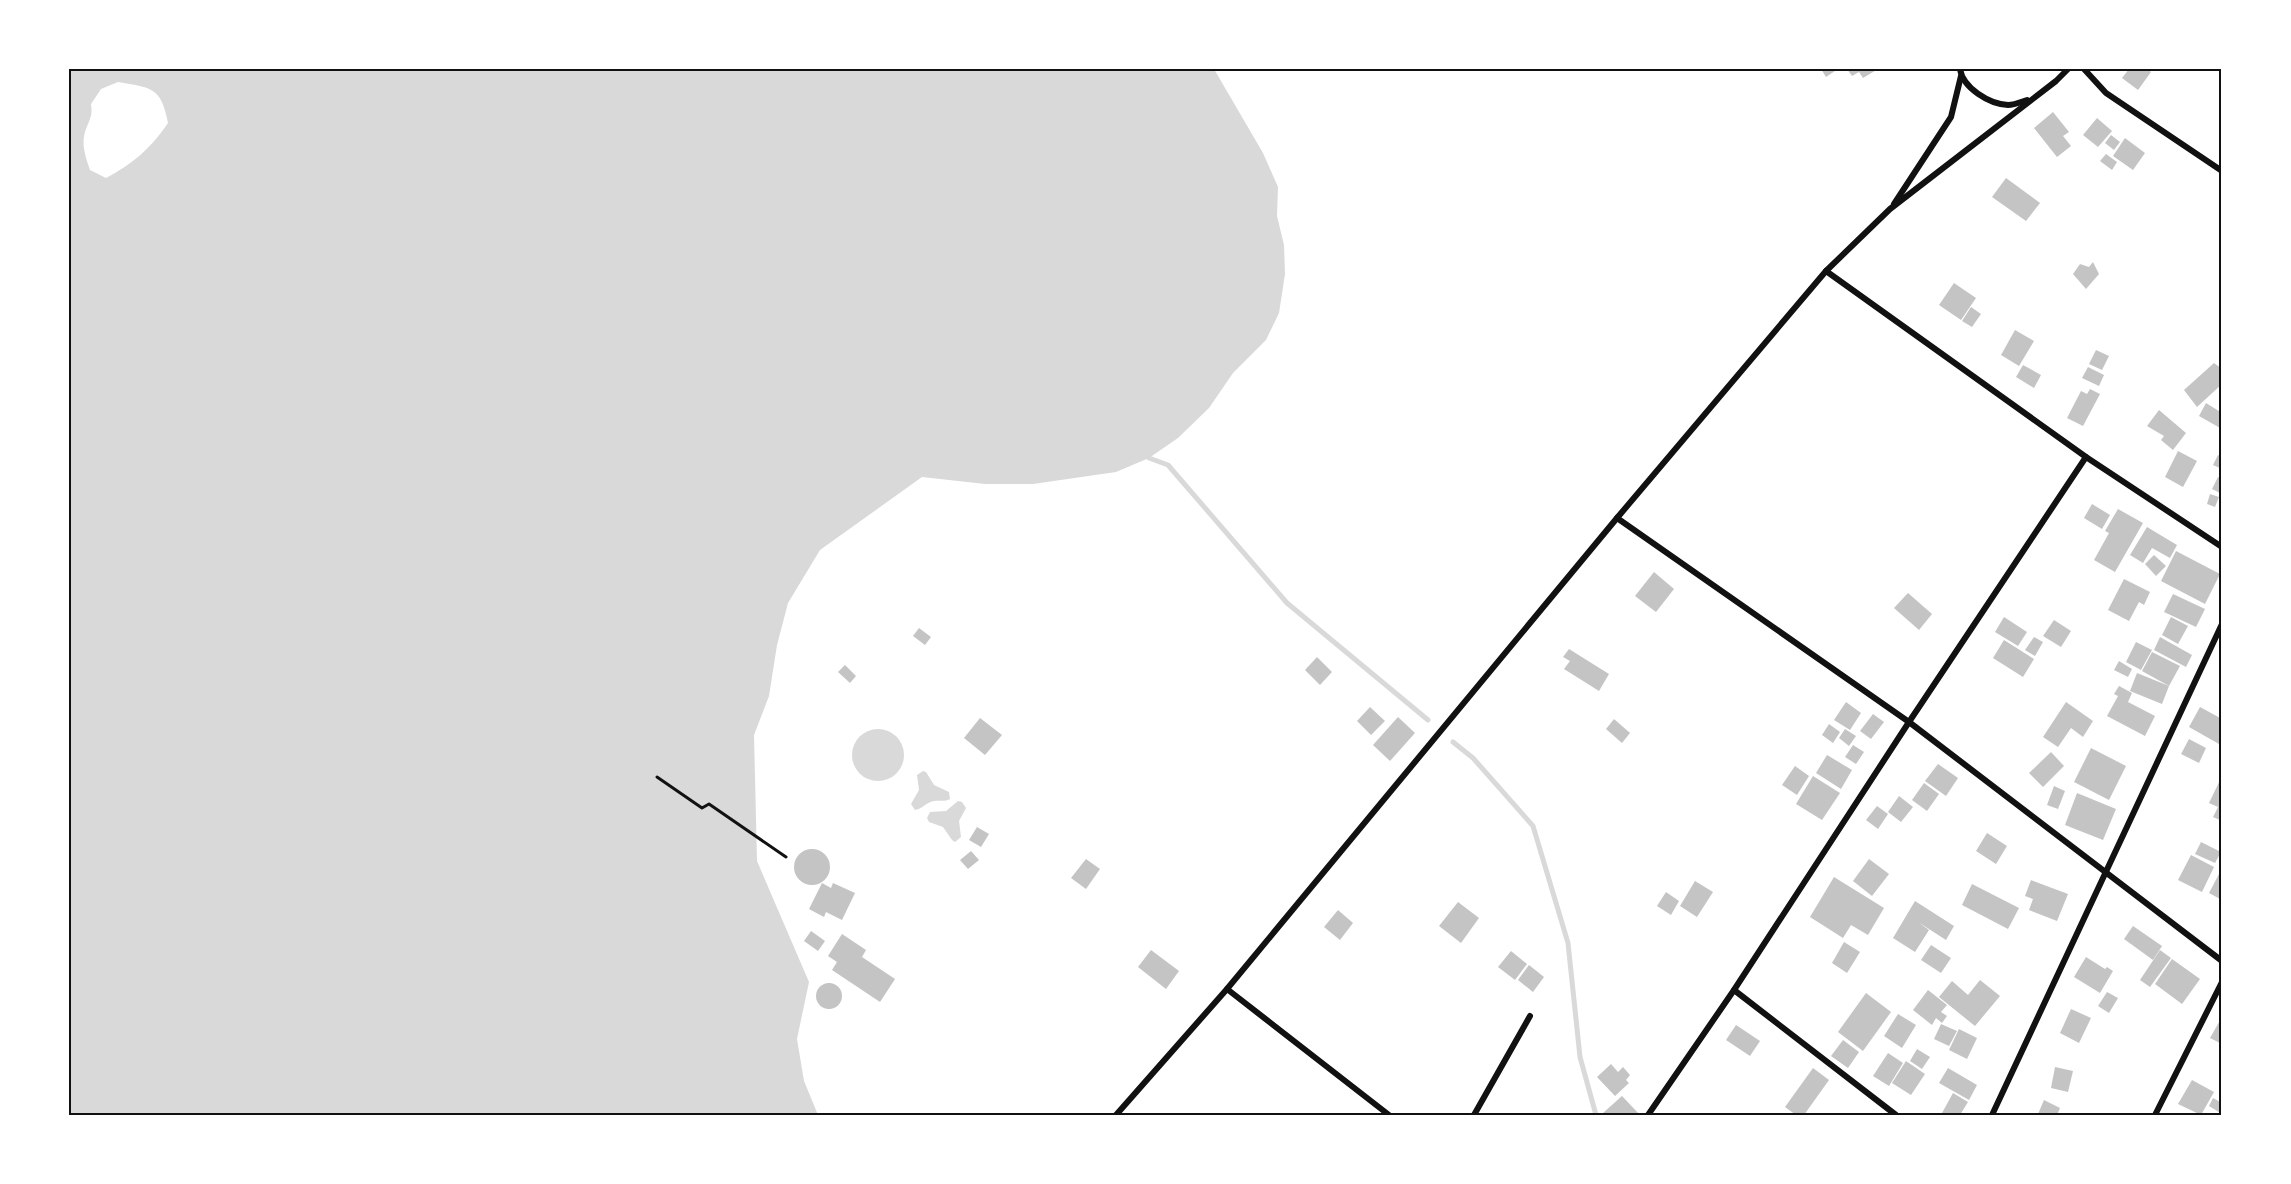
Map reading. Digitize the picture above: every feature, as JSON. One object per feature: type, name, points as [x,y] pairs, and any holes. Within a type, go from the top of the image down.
[{"type":"street","points":[[1116,1115],[1227,989],[1617,518],[1826,271],[1890,209],[2056,81],[2068,69]]},
{"type":"street","points":[[2084,69],[2106,93],[2222,171]]},
{"type":"street","points":[[1961,72],[1976,93],[1994,102],[2010,105],[2031,99]]},
{"type":"street","points":[[1890,209],[1951,117],[1961,72]]},
{"type":"street","points":[[1826,271],[2086,457],[2222,546]]},
{"type":"street","points":[[1648,1115],[1734,990],[2086,457]]},
{"type":"street","points":[[1617,518],[1909,722],[2222,961]]},
{"type":"street","points":[[1992,1115],[2222,624]]},
{"type":"street","points":[[2155,1115],[2222,982]]},
{"type":"street","points":[[1227,989],[1389,1115]]},
{"type":"street","points":[[1734,990],[1896,1115]]},
{"type":"street","points":[[1474,1115],[1530,1016]]},
{"type":"path","points":[[657,777],[702,808],[709,804],[786,857]]},
{"type":"shaded area","points":[[69,69],[1214,69],[1263,153],[1278,187],[1277,216],[1284,245],[1285,274],[1279,313],[1266,340],[1233,373],[1209,408],[1178,438],[1149,458],[1116,472],[1033,484],[985,484],[922,477],[820,550],[788,603],[777,645],[769,696],[754,735],[757,861],[809,982],[797,1039],[804,1081],[818,1115],[69,1115]],"holes":[[[118,82],[146,88],[158,95],[168,123],[141,155],[106,178],[90,170],[84,151],[84,137],[91,115],[91,104],[101,89]]]},
{"type":"shaded area","points":[[873,729],[883,729],[897,736],[904,755],[897,774],[883,781],[873,781],[863,777],[856,770],[852,760],[852,750],[856,740],[863,733]]},
{"type":"shaded area","points":[[923,771],[934,785],[949,792],[950,799],[931,802],[915,810],[911,804],[919,790],[917,775]]},
{"type":"shaded area","points":[[958,801],[962,802],[966,808],[959,821],[961,837],[955,842],[943,827],[929,822],[927,818],[930,812],[946,811]]},
{"type":"building","points":[[1821,69],[1838,69],[1826,77]]},
{"type":"building","points":[[1847,69],[1878,69],[1863,78],[1859,72],[1852,76]]},
{"type":"building","points":[[2129,69],[2147,69],[2151,72],[2138,90],[2122,78]]},
{"type":"building","points":[[2053,112],[2069,132],[2063,136],[2071,146],[2057,157],[2034,128]]},
{"type":"building","points":[[2097,118],[2112,131],[2098,147],[2083,135]]},
{"type":"building","points":[[2111,135],[2120,142],[2114,150],[2105,143]]},
{"type":"building","points":[[2125,138],[2145,153],[2133,170],[2113,156]]},
{"type":"building","points":[[2106,154],[2117,162],[2112,170],[2100,161]]},
{"type":"building","points":[[2006,178],[2040,203],[2026,221],[1992,197]]},
{"type":"building","points":[[2093,262],[2099,274],[2086,289],[2073,274],[2080,264],[2089,267]]},
{"type":"building","points":[[1954,283],[1976,298],[1961,320],[1939,305]]},
{"type":"building","points":[[1971,307],[1981,314],[1972,327],[1962,321]]},
{"type":"building","points":[[2015,330],[2034,341],[2019,366],[2001,355]]},
{"type":"building","points":[[2096,350],[2109,356],[2102,370],[2089,364]]},
{"type":"building","points":[[2214,363],[2222,369],[2222,384],[2197,407],[2184,390]]},
{"type":"building","points":[[2023,365],[2041,375],[2034,388],[2016,377]]},
{"type":"building","points":[[2088,367],[2104,375],[2099,386],[2082,378]]},
{"type":"building","points":[[2090,389],[2100,394],[2083,426],[2067,418],[2081,391],[2087,394]]},
{"type":"building","points":[[2206,403],[2222,413],[2222,429],[2199,416]]},
{"type":"building","points":[[2159,410],[2186,433],[2173,450],[2161,440],[2164,436],[2147,426]]},
{"type":"building","points":[[2178,451],[2197,461],[2183,487],[2165,477]]},
{"type":"building","points":[[2218,455],[2222,457],[2222,469],[2213,465]]},
{"type":"building","points":[[2218,477],[2222,479],[2222,494],[2212,489]]},
{"type":"building","points":[[2210,494],[2219,497],[2215,507],[2207,504]]},
{"type":"building","points":[[2092,504],[2110,515],[2102,529],[2084,518]]},
{"type":"building","points":[[2118,509],[2143,523],[2115,572],[2094,560],[2109,533],[2105,531]]},
{"type":"building","points":[[2147,527],[2177,545],[2170,558],[2152,548],[2143,563],[2130,555]]},
{"type":"building","points":[[2176,551],[2220,574],[2205,604],[2161,581]]},
{"type":"building","points":[[2154,555],[2166,566],[2156,576],[2145,564]]},
{"type":"building","points":[[1654,572],[1674,589],[1656,612],[1635,596]]},
{"type":"building","points":[[2124,579],[2150,592],[2144,605],[2139,602],[2129,621],[2108,610]]},
{"type":"building","points":[[1908,593],[1932,614],[1919,630],[1894,608]]},
{"type":"building","points":[[2173,594],[2205,609],[2196,627],[2164,612]]},
{"type":"building","points":[[2004,617],[2027,632],[2018,646],[1995,632]]},
{"type":"building","points":[[2171,617],[2188,626],[2178,644],[2162,635]]},
{"type":"building","points":[[2054,620],[2071,631],[2061,647],[2043,636]]},
{"type":"building","points":[[919,628],[931,637],[925,645],[913,636]]},
{"type":"building","points":[[2034,637],[2043,642],[2035,656],[2025,650]]},
{"type":"building","points":[[2160,637],[2192,655],[2186,667],[2154,650]]},
{"type":"building","points":[[2004,640],[2034,659],[2023,677],[1993,658]]},
{"type":"building","points":[[2136,642],[2152,650],[2141,670],[2126,662]]},
{"type":"building","points":[[1569,649],[1609,674],[1599,691],[1564,669],[1570,661],[1563,657]]},
{"type":"building","points":[[2152,652],[2180,666],[2169,686],[2142,671]]},
{"type":"building","points":[[1317,657],[1332,672],[1320,685],[1305,670]]},
{"type":"building","points":[[2119,661],[2132,669],[2128,677],[2114,670]]},
{"type":"building","points":[[845,665],[856,676],[850,683],[838,672]]},
{"type":"building","points":[[2137,673],[2169,686],[2162,704],[2130,691]]},
{"type":"building","points":[[2119,686],[2132,693],[2128,702],[2155,716],[2145,736],[2107,716],[2118,696],[2114,694]]},
{"type":"building","points":[[1846,702],[1861,713],[1850,730],[1834,720]]},
{"type":"building","points":[[2066,702],[2093,721],[2083,737],[2071,728],[2058,747],[2043,737]]},
{"type":"building","points":[[1370,707],[1385,721],[1371,735],[1357,721]]},
{"type":"building","points":[[2200,707],[2222,719],[2222,738],[2219,744],[2189,727]]},
{"type":"building","points":[[1873,714],[1884,722],[1871,739],[1860,731]]},
{"type":"building","points":[[1398,717],[1415,733],[1390,761],[1373,745]]},
{"type":"building","points":[[980,718],[1002,735],[985,755],[964,738]]},
{"type":"building","points":[[1614,719],[1630,733],[1622,743],[1606,729]]},
{"type":"building","points":[[1829,724],[1840,732],[1833,743],[1822,735]]},
{"type":"building","points":[[1845,729],[1856,736],[1849,746],[1839,738]]},
{"type":"building","points":[[2189,739],[2206,748],[2199,763],[2181,754]]},
{"type":"building","points":[[1853,745],[1864,752],[1856,764],[1845,757]]},
{"type":"building","points":[[2091,748],[2126,766],[2109,800],[2074,782]]},
{"type":"building","points":[[2051,752],[2064,766],[2043,787],[2029,773]]},
{"type":"building","points":[[1827,755],[1852,770],[1841,789],[1816,773]]},
{"type":"building","points":[[1938,764],[1958,778],[1946,796],[1925,781]]},
{"type":"building","points":[[1795,766],[1809,776],[1797,795],[1782,785]]},
{"type":"building","points":[[1813,776],[1840,793],[1822,820],[1796,804]]},
{"type":"building","points":[[2222,776],[2222,821],[2213,817],[2218,807],[2209,803]]},
{"type":"building","points":[[1924,783],[1939,794],[1927,811],[1912,800]]},
{"type":"building","points":[[2054,786],[2065,791],[2058,809],[2047,805]]},
{"type":"building","points":[[2077,793],[2116,809],[2103,840],[2065,825]]},
{"type":"building","points":[[1899,796],[1913,807],[1901,822],[1888,812]]},
{"type":"building","points":[[1877,806],[1888,814],[1878,829],[1866,820]]},
{"type":"building","points":[[977,827],[989,834],[981,847],[969,840]]},
{"type":"building","points":[[1987,833],[2007,846],[1996,864],[1976,851]]},
{"type":"building","points":[[2201,842],[2221,852],[2215,863],[2195,854]]},
{"type":"building","points":[[812,849],[825,854],[830,867],[825,880],[812,885],[799,880],[794,867],[799,854]]},
{"type":"building","points":[[971,851],[979,860],[968,869],[960,860]]},
{"type":"building","points":[[2191,855],[2214,867],[2202,892],[2178,880]]},
{"type":"building","points":[[1086,859],[1100,869],[1086,889],[1071,878]]},
{"type":"building","points":[[1869,859],[1889,874],[1872,896],[1853,881]]},
{"type":"building","points":[[2219,874],[2222,875],[2222,900],[2209,893]]},
{"type":"building","points":[[1834,877],[1884,908],[1868,935],[1851,925],[1843,938],[1810,917]]},
{"type":"building","points":[[2031,880],[2068,894],[2057,921],[2029,910],[2033,899],[2025,896]]},
{"type":"building","points":[[1695,881],[1713,892],[1697,917],[1680,906]]},
{"type":"building","points":[[822,883],[831,888],[833,883],[855,893],[842,920],[826,912],[824,917],[809,909]]},
{"type":"building","points":[[1972,884],[2019,908],[2008,929],[1962,905]]},
{"type":"building","points":[[1666,892],[1679,901],[1671,915],[1657,906]]},
{"type":"building","points":[[1915,901],[1954,926],[1946,940],[1918,922],[1929,930],[1915,952],[1893,938]]},
{"type":"building","points":[[1458,902],[1479,918],[1461,943],[1439,926]]},
{"type":"building","points":[[1338,910],[1353,923],[1340,940],[1324,927]]},
{"type":"building","points":[[2133,926],[2162,946],[2153,960],[2124,939]]},
{"type":"building","points":[[811,931],[825,941],[818,951],[804,941]]},
{"type":"building","points":[[842,934],[866,950],[862,957],[895,979],[880,1002],[832,970],[837,962],[828,956]]},
{"type":"building","points":[[1844,942],[1860,952],[1847,973],[1832,963]]},
{"type":"building","points":[[1931,945],[1951,958],[1941,973],[1921,960]]},
{"type":"building","points":[[1151,950],[1179,971],[1166,989],[1138,967]]},
{"type":"building","points":[[2160,950],[2171,958],[2150,987],[2140,980]]},
{"type":"building","points":[[1511,951],[1527,964],[1515,980],[1498,967]]},
{"type":"building","points":[[2086,957],[2105,969],[2107,967],[2113,971],[2100,993],[2074,977]]},
{"type":"building","points":[[2172,959],[2200,979],[2182,1004],[2155,984]]},
{"type":"building","points":[[1529,965],[1544,977],[1533,992],[1518,980]]},
{"type":"building","points":[[1980,980],[2000,996],[1975,1026],[1939,997],[1952,981],[1968,995]]},
{"type":"building","points":[[829,983],[838,987],[842,996],[838,1005],[829,1009],[820,1005],[816,996],[820,987]]},
{"type":"building","points":[[1928,990],[1947,1005],[1941,1012],[1947,1016],[1942,1023],[1936,1018],[1932,1025],[1913,1010]]},
{"type":"building","points":[[2107,992],[2118,998],[2109,1013],[2098,1006]]},
{"type":"building","points":[[1866,993],[1891,1012],[1863,1051],[1838,1032]]},
{"type":"building","points":[[2071,1009],[2091,1018],[2079,1043],[2060,1033]]},
{"type":"building","points":[[1898,1014],[1916,1025],[1902,1048],[1884,1036]]},
{"type":"building","points":[[2222,1017],[2222,1044],[2210,1038]]},
{"type":"building","points":[[1941,1024],[1957,1031],[1949,1046],[1934,1039]]},
{"type":"building","points":[[1736,1025],[1760,1041],[1750,1056],[1726,1040]]},
{"type":"building","points":[[1959,1029],[1977,1038],[1967,1059],[1949,1050]]},
{"type":"building","points":[[1843,1040],[1859,1052],[1848,1068],[1831,1056]]},
{"type":"building","points":[[1917,1049],[1930,1057],[1922,1069],[1910,1061]]},
{"type":"building","points":[[1888,1053],[1903,1063],[1889,1086],[1873,1076]]},
{"type":"building","points":[[1906,1061],[1925,1074],[1911,1095],[1892,1083]]},
{"type":"building","points":[[1611,1064],[1618,1072],[1623,1067],[1630,1075],[1626,1080],[1629,1083],[1615,1096],[1597,1077]]},
{"type":"building","points":[[2055,1067],[2073,1071],[2068,1092],[2051,1088]]},
{"type":"building","points":[[1813,1068],[1829,1080],[1804,1115],[1796,1115],[1785,1107]]},
{"type":"building","points":[[1948,1068],[1977,1085],[1969,1100],[1939,1083]]},
{"type":"building","points":[[2192,1080],[2214,1092],[2201,1115],[2178,1104]]},
{"type":"building","points":[[1953,1093],[1968,1102],[1960,1115],[1946,1115],[1942,1113]]},
{"type":"building","points":[[1622,1096],[1640,1115],[1605,1115],[1603,1113]]},
{"type":"building","points":[[2213,1098],[2222,1103],[2222,1114],[2209,1106]]},
{"type":"building","points":[[2044,1100],[2060,1108],[2057,1115],[2038,1114]]},
{"type":"waterway","points":[[1149,458],[1168,465],[1287,603],[1428,720]]},
{"type":"waterway","points":[[1453,742],[1473,758],[1533,826],[1568,943],[1580,1057],[1596,1115]]}]
